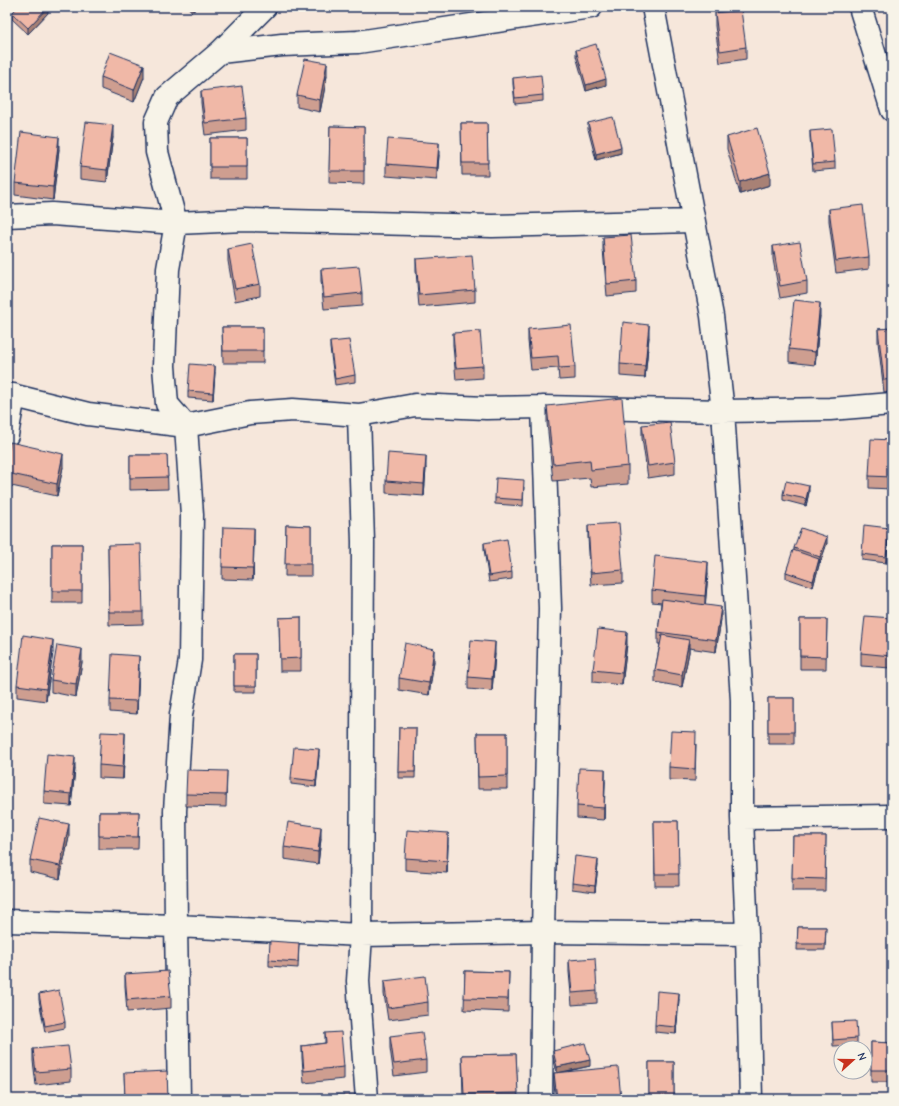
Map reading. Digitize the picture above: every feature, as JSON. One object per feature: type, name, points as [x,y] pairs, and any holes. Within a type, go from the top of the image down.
[{"type":"street","points":[[180,1099],[175,812],[180,716],[190,660],[192,515],[186,426],[167,404],[164,366],[168,269],[176,224],[157,152],[156,122],[167,97],[220,52],[265,7]]},
{"type":"street","points":[[220,52],[282,45],[358,42],[591,7]]},
{"type":"street","points":[[653,7],[712,316],[723,411],[742,700],[742,818],[747,934],[751,1099]]},
{"type":"street","points":[[860,7],[892,110]]},
{"type":"street","points":[[7,216],[52,214],[176,224],[244,220],[492,226],[693,221]]},
{"type":"street","points":[[7,435],[11,394],[88,414],[186,426],[250,413],[293,410],[359,415],[415,405],[486,408],[543,407],[723,411],[830,409],[892,404]]},
{"type":"street","points":[[541,1099],[550,608],[543,407]]},
{"type":"street","points":[[359,415],[363,542],[361,935],[358,981],[367,1099]]},
{"type":"street","points":[[742,818],[892,816]]},
{"type":"street","points":[[7,921],[176,926],[361,935],[543,932],[747,934]]},
{"type":"building","points":[[18,7],[48,7],[28,28],[12,13]]},
{"type":"building","points":[[741,10],[746,47],[720,51],[715,13]]},
{"type":"building","points":[[596,44],[606,79],[586,85],[576,50]]},
{"type":"building","points":[[110,52],[144,65],[134,90],[101,77]]},
{"type":"building","points":[[305,59],[327,63],[320,100],[297,95]]},
{"type":"building","points":[[541,75],[543,95],[515,98],[513,78]]},
{"type":"building","points":[[242,86],[246,118],[205,123],[201,91]]},
{"type":"building","points":[[613,117],[621,147],[596,154],[588,123]]},
{"type":"building","points":[[86,122],[113,125],[107,170],[80,167]]},
{"type":"building","points":[[461,123],[487,123],[488,163],[462,163]]},
{"type":"building","points":[[330,126],[364,127],[364,171],[329,171]]},
{"type":"building","points":[[757,128],[770,173],[740,182],[727,137]]},
{"type":"building","points":[[832,129],[835,162],[813,164],[810,131]]},
{"type":"building","points":[[21,132],[59,137],[53,187],[15,183]]},
{"type":"building","points":[[210,138],[247,138],[247,167],[210,167]]},
{"type":"building","points":[[388,139],[439,143],[437,168],[386,164]]},
{"type":"building","points":[[863,205],[869,257],[836,261],[829,209]]},
{"type":"building","points":[[631,235],[636,281],[607,284],[603,237]]},
{"type":"building","points":[[800,242],[807,281],[780,286],[773,246]]},
{"type":"building","points":[[252,244],[260,284],[235,289],[228,249]]},
{"type":"building","points":[[472,255],[475,290],[419,295],[416,259]]},
{"type":"building","points":[[359,266],[362,293],[324,297],[321,269]]},
{"type":"building","points":[[794,300],[820,303],[815,352],[789,349]]},
{"type":"building","points":[[623,322],[649,325],[645,366],[620,364]]},
{"type":"building","points":[[571,325],[575,367],[559,368],[558,356],[531,358],[528,329]]},
{"type":"building","points":[[222,327],[263,327],[263,351],[223,351]]},
{"type":"building","points":[[892,328],[892,379],[884,380],[878,329]]},
{"type":"building","points":[[480,331],[483,366],[456,368],[453,333]]},
{"type":"building","points":[[349,340],[355,375],[335,379],[330,342]]},
{"type":"building","points":[[190,364],[215,366],[213,393],[188,391]]},
{"type":"building","points":[[622,398],[628,466],[591,470],[590,460],[553,464],[547,406]]},
{"type":"building","points":[[670,422],[675,462],[648,466],[642,425]]},
{"type":"building","points":[[871,439],[892,440],[892,477],[869,476]]},
{"type":"building","points":[[10,442],[63,454],[57,484],[7,473],[7,459]]},
{"type":"building","points":[[388,453],[426,456],[424,484],[386,481]]},
{"type":"building","points":[[130,455],[167,455],[168,477],[130,478]]},
{"type":"building","points":[[496,478],[524,480],[523,500],[495,498]]},
{"type":"building","points":[[786,481],[809,486],[806,499],[783,494]]},
{"type":"building","points":[[619,523],[623,570],[591,573],[588,525]]},
{"type":"building","points":[[286,525],[311,526],[311,564],[285,564]]},
{"type":"building","points":[[864,525],[889,528],[886,557],[862,554]]},
{"type":"building","points":[[223,527],[254,528],[253,568],[222,567]]},
{"type":"building","points":[[801,528],[827,537],[820,557],[794,548]]},
{"type":"building","points":[[507,539],[512,572],[489,576],[484,543]]},
{"type":"building","points":[[52,544],[82,544],[82,591],[52,591]]},
{"type":"building","points":[[141,544],[143,612],[109,612],[108,545]]},
{"type":"building","points":[[793,550],[819,559],[813,581],[786,572]]},
{"type":"building","points":[[655,556],[708,562],[705,596],[652,590]]},
{"type":"building","points":[[662,599],[721,607],[716,640],[658,632]]},
{"type":"building","points":[[865,616],[892,618],[891,656],[861,653]]},
{"type":"building","points":[[301,617],[301,658],[280,659],[279,618]]},
{"type":"building","points":[[800,619],[827,619],[826,657],[800,656]]},
{"type":"building","points":[[598,629],[627,632],[622,673],[593,670]]},
{"type":"building","points":[[23,635],[53,640],[46,689],[17,685]]},
{"type":"building","points":[[662,635],[689,640],[682,675],[655,670]]},
{"type":"building","points":[[471,640],[495,642],[492,679],[468,677]]},
{"type":"building","points":[[405,643],[434,649],[429,683],[399,678]]},
{"type":"building","points":[[57,645],[82,649],[76,684],[51,680]]},
{"type":"building","points":[[112,654],[139,656],[137,701],[110,700]]},
{"type":"building","points":[[234,654],[256,654],[256,686],[234,686]]},
{"type":"building","points":[[768,698],[794,698],[794,732],[768,732]]},
{"type":"building","points":[[399,728],[416,728],[415,772],[398,772]]},
{"type":"building","points":[[671,731],[696,732],[695,769],[669,767]]},
{"type":"building","points":[[101,732],[125,733],[123,767],[99,765]]},
{"type":"building","points":[[477,733],[507,733],[507,776],[478,777]]},
{"type":"building","points":[[294,747],[319,749],[316,781],[291,778]]},
{"type":"building","points":[[47,754],[75,757],[71,794],[44,791]]},
{"type":"building","points":[[579,768],[605,769],[604,808],[577,806]]},
{"type":"building","points":[[187,770],[227,771],[226,795],[186,794]]},
{"type":"building","points":[[99,812],[139,812],[138,837],[99,836]]},
{"type":"building","points":[[39,818],[69,824],[60,866],[30,860]]},
{"type":"building","points":[[654,821],[678,821],[679,874],[655,874]]},
{"type":"building","points":[[288,822],[321,827],[318,852],[284,847]]},
{"type":"building","points":[[407,830],[448,833],[447,861],[405,858]]},
{"type":"building","points":[[793,836],[826,836],[825,879],[792,878]]},
{"type":"building","points":[[575,856],[598,859],[595,886],[572,883]]},
{"type":"building","points":[[798,927],[826,927],[825,944],[797,944]]},
{"type":"building","points":[[270,941],[299,943],[298,962],[269,960]]},
{"type":"building","points":[[595,958],[597,991],[572,993],[569,960]]},
{"type":"building","points":[[168,971],[171,996],[127,1000],[125,974]]},
{"type":"building","points":[[465,971],[509,972],[508,999],[464,998]]},
{"type":"building","points":[[425,976],[428,1002],[388,1008],[384,981]]},
{"type":"building","points":[[59,990],[65,1022],[45,1026],[39,994]]},
{"type":"building","points":[[657,991],[679,993],[676,1027],[655,1025]]},
{"type":"building","points":[[856,1021],[857,1038],[833,1040],[832,1022]]},
{"type":"building","points":[[341,1032],[344,1067],[304,1071],[302,1046],[326,1043],[325,1033]]},
{"type":"building","points":[[422,1032],[426,1060],[394,1064],[390,1036]]},
{"type":"building","points":[[873,1042],[892,1043],[892,1070],[873,1070]]},
{"type":"building","points":[[585,1043],[590,1060],[557,1067],[553,1051]]},
{"type":"building","points":[[68,1046],[71,1069],[36,1072],[33,1049]]},
{"type":"building","points":[[516,1054],[518,1093],[464,1094],[462,1055]]},
{"type":"building","points":[[649,1062],[674,1062],[674,1096],[649,1096]]},
{"type":"building","points":[[618,1067],[621,1099],[557,1099],[554,1073]]},
{"type":"building","points":[[167,1071],[168,1099],[125,1099],[124,1073]]},
{"type":"building","points":[[318,1095],[358,1095],[358,1099],[318,1099]]}]
